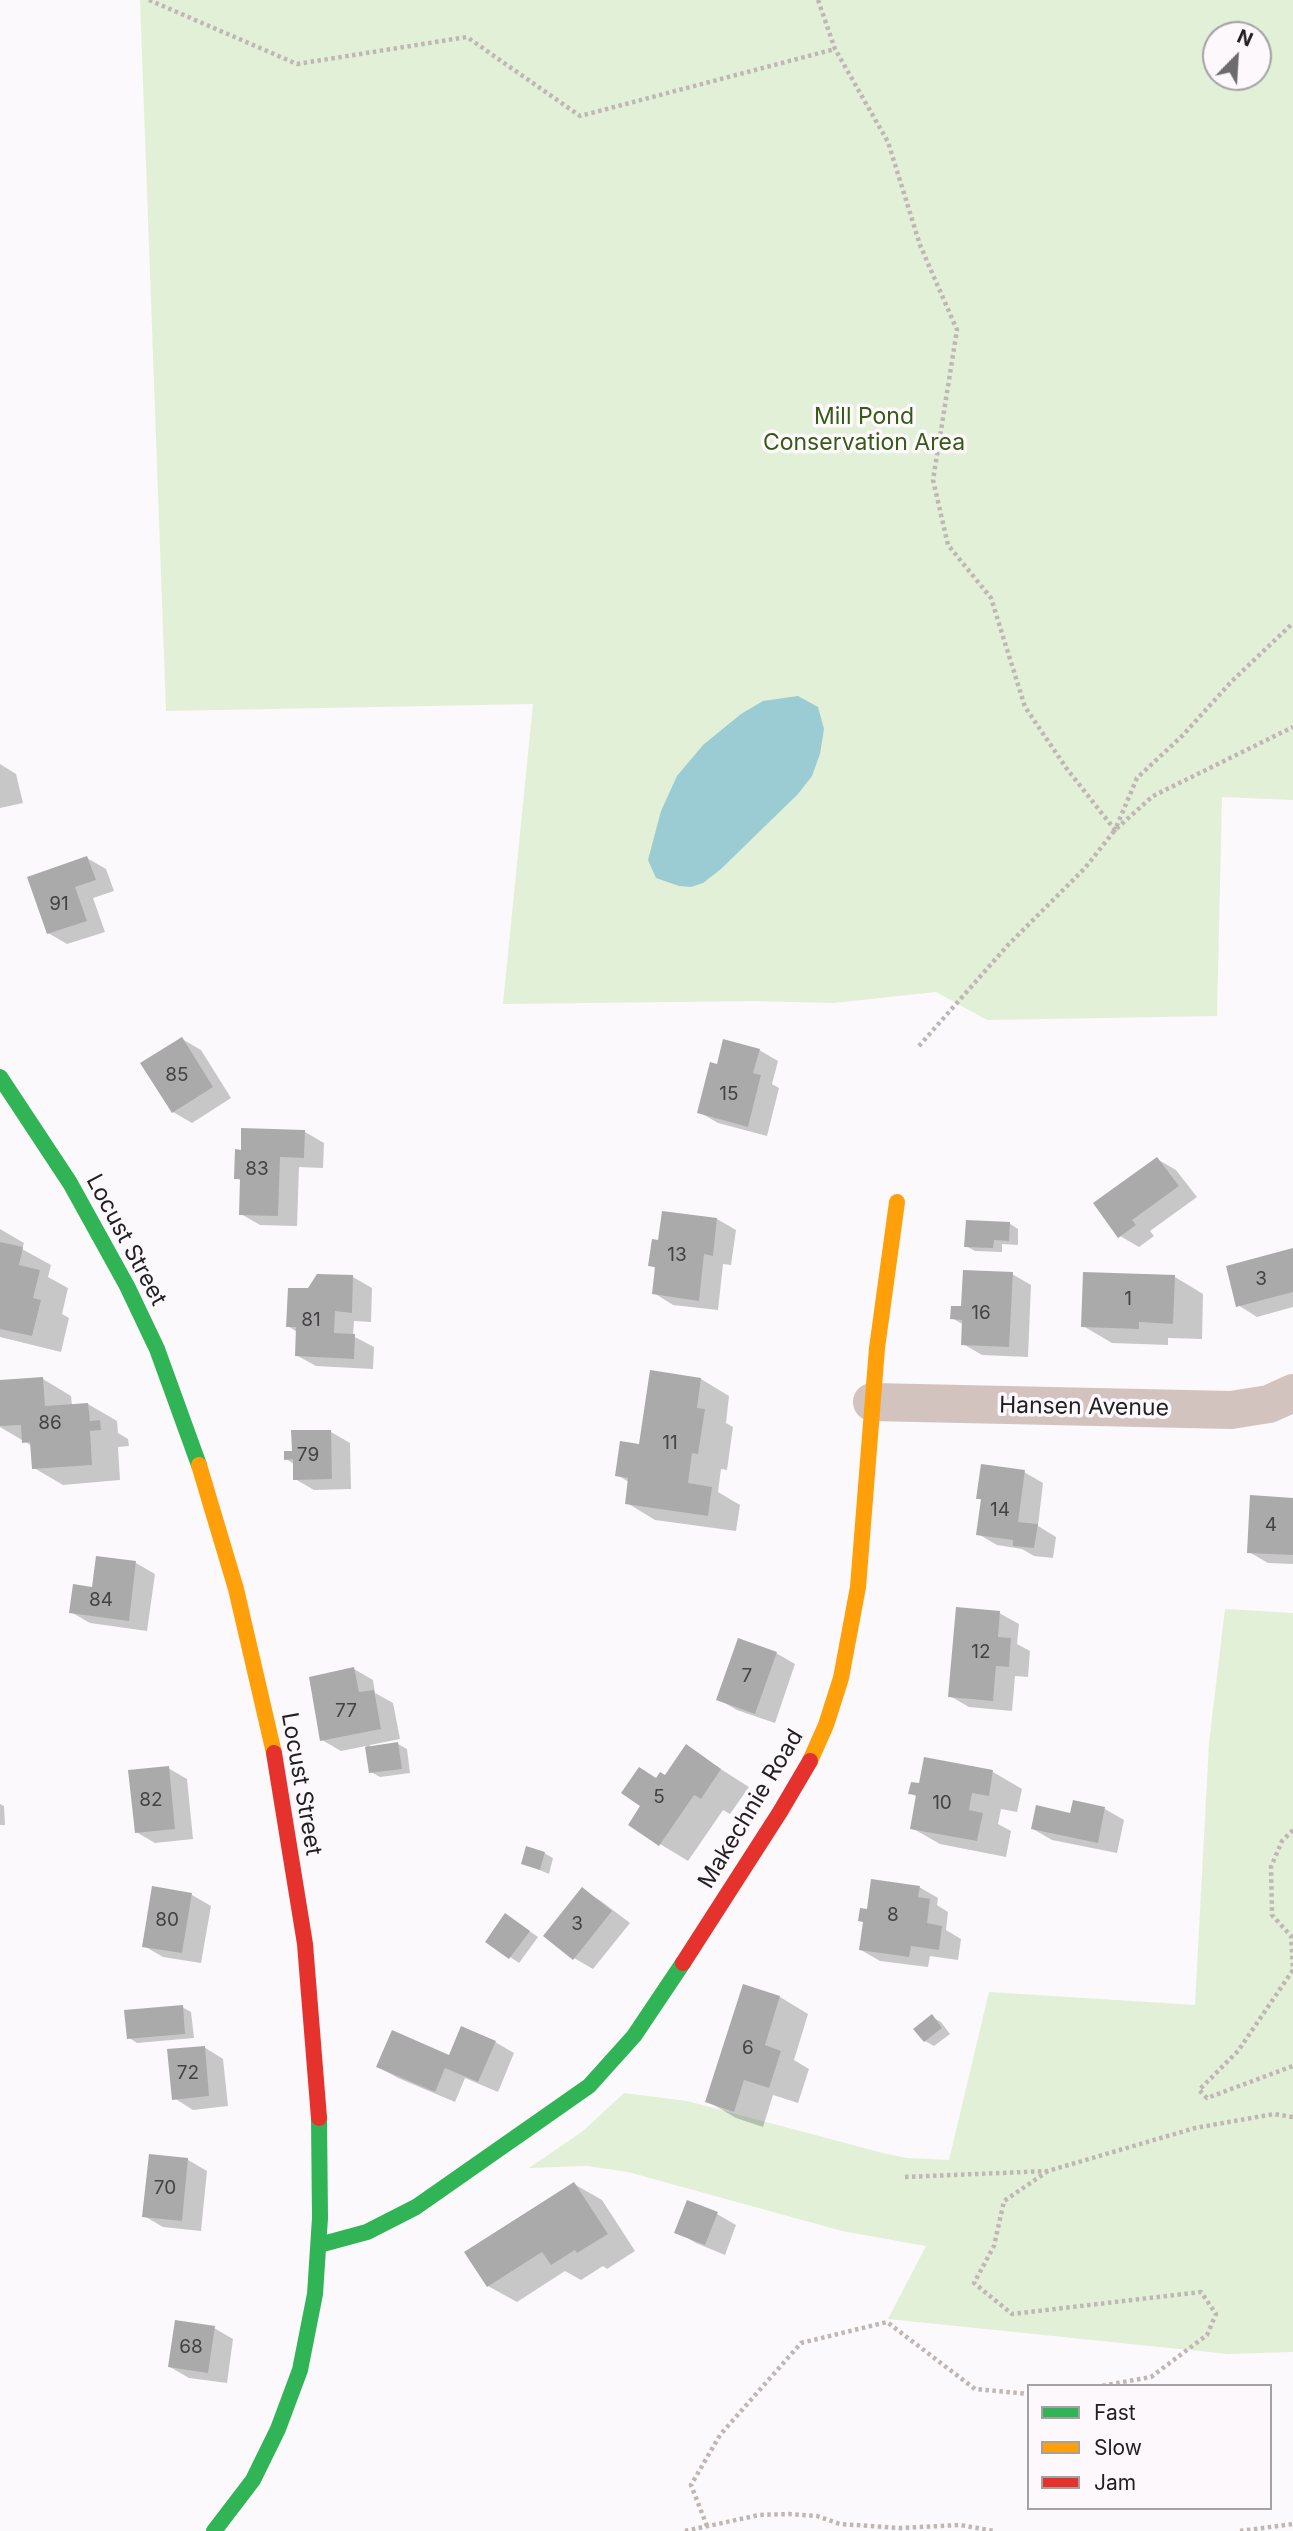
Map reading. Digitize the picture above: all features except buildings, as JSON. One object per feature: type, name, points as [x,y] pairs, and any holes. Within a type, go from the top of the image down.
[{"type":"street","name":"Locust Street","points":[[0,1077],[70,1183],[127,1286],[158,1349],[206,1483],[236,1589],[277,1766],[304,1944],[321,2140],[319,2245],[310,2324],[289,2401],[269,2449],[253,2480],[214,2531]]},
{"type":"street","name":"Makechnie Road","points":[[319,2245],[367,2232],[408,2211],[589,2086],[627,2044],[673,1978],[813,1755],[834,1702],[848,1646],[858,1587],[872,1402],[897,1202]]},
{"type":"street","name":"Hansen Avenue","points":[[872,1402],[1231,1410],[1269,1404],[1293,1394]]},
{"type":"path","points":[[149,0],[297,64],[467,37],[580,116],[835,49]]},
{"type":"path","points":[[818,0],[835,49],[888,142],[920,245],[957,330],[933,480],[948,545],[991,598],[1025,707],[1067,769],[1115,830]]},
{"type":"path","points":[[1115,830],[1137,778],[1183,735],[1231,681],[1293,623]]},
{"type":"path","points":[[919,1046],[1008,945],[1085,868],[1115,830],[1153,796],[1293,727]]},
{"type":"path","points":[[1293,1829],[1282,1841],[1271,1867],[1272,1915],[1292,1936],[1293,1969],[1238,2051],[1199,2090],[1207,2098],[1293,2066]]},
{"type":"path","points":[[905,2177],[1048,2171],[1195,2128],[1274,2114],[1293,2117]]},
{"type":"path","points":[[1048,2171],[1004,2201],[994,2246],[974,2283],[1012,2314],[1201,2292],[1216,2314],[1207,2336],[1151,2377],[1112,2384]]},
{"type":"path","points":[[706,2526],[691,2485],[720,2435],[801,2343],[887,2322],[975,2389],[1027,2394]]},
{"type":"path","points":[[685,2531],[759,2515],[789,2514],[817,2516],[840,2524],[900,2528],[960,2525],[994,2531]]},
{"type":"path","points":[[1240,2531],[1293,2524]]},
{"type":"green space","name":"Mill Pond Conservation Area","points":[[140,0],[1293,0],[1293,800],[1222,797],[1217,1016],[987,1020],[936,992],[833,1003],[754,1001],[503,1004],[533,704],[166,711]]},
{"type":"green space","points":[[1225,1609],[1293,1613],[1293,2352],[1228,2354],[888,2319],[926,2246],[842,2231],[628,2172],[587,2166],[529,2168],[583,2131],[624,2093],[687,2101],[907,2158],[949,2160],[989,1992],[1195,2005],[1209,1743]]},
{"type":"water","points":[[798,696],[818,707],[824,729],[820,754],[812,776],[798,794],[703,883],[691,887],[679,886],[656,878],[648,860],[661,811],[677,776],[703,745],[741,714],[763,701]]},
{"type":"traffic: fast","points":[[0,1077],[70,1183],[127,1286],[157,1349],[199,1465]]},
{"type":"traffic: fast","points":[[319,2245],[367,2232],[416,2207],[589,2086],[634,2036],[683,1963]]},
{"type":"traffic: fast","points":[[214,2531],[253,2480],[278,2429],[300,2370],[315,2294],[320,2218],[319,2118]]},
{"type":"traffic: slow","points":[[810,1761],[826,1725],[841,1678],[858,1587],[877,1348],[897,1202]]},
{"type":"traffic: slow","points":[[199,1465],[236,1589],[274,1753]]},
{"type":"traffic: jam","points":[[274,1753],[305,1944],[319,2118]]},
{"type":"traffic: jam","points":[[683,1963],[810,1761]]}]
